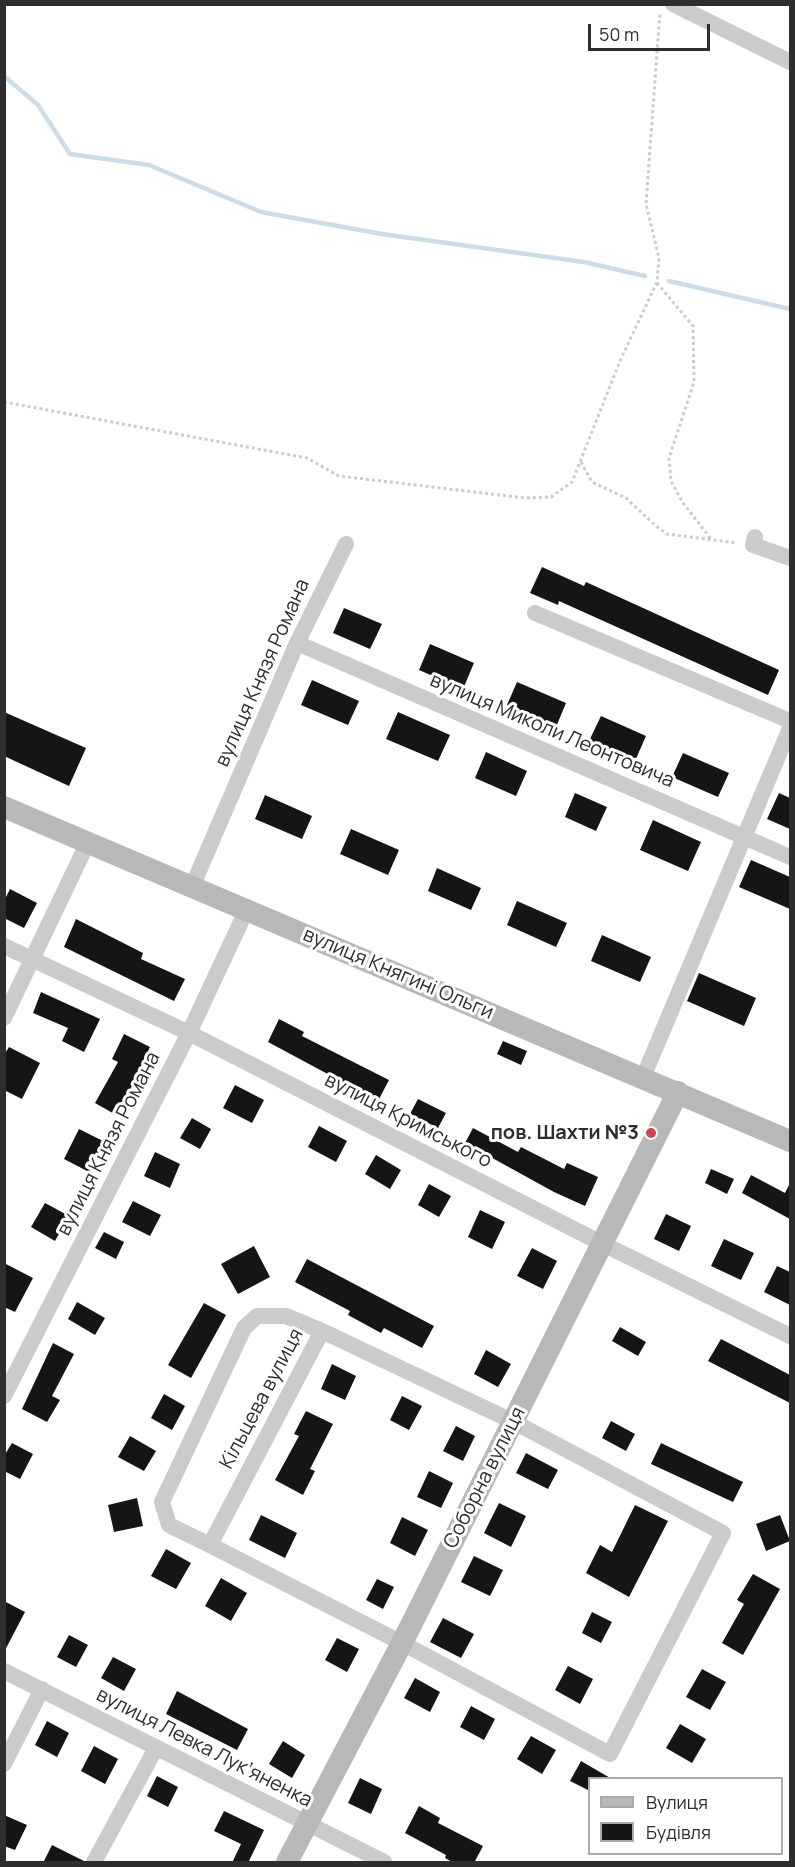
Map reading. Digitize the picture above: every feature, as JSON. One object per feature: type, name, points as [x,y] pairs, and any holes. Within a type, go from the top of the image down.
[{"type":"street","points":[[673,4],[790,62]]},
{"type":"street","points":[[754,541],[790,558]]},
{"type":"street","name":"вулиця Князя Романа","points":[[192,887],[297,643],[346,544]]},
{"type":"street","points":[[535,613],[790,721]]},
{"type":"street","name":"вулиця Миколи Леонтовича","points":[[297,643],[790,857]]},
{"type":"street","points":[[642,1080],[790,728]]},
{"type":"street","name":"вулиця Княгині Ольги","points":[[4,807],[247,909],[642,1080],[678,1092],[790,1142]]},
{"type":"street","points":[[4,1018],[34,960],[87,842]]},
{"type":"street","name":"вулиця Князя Романа","points":[[4,1396],[189,1033],[247,909]]},
{"type":"street","name":"вулиця Кримського","points":[[4,946],[189,1033],[601,1243],[790,1336]]},
{"type":"street","name":"Соборна вулиця","points":[[287,1863],[402,1643],[678,1092]]},
{"type":"street","points":[[210,1545],[170,1525],[162,1502],[244,1328],[257,1316],[286,1316],[322,1330]]},
{"type":"street","name":"Кільцева вулиця","points":[[322,1330],[513,1422],[723,1533],[610,1754],[402,1643],[210,1545],[322,1330]]},
{"type":"street","name":"вулиця Левка Лукʼяненка","points":[[4,1671],[384,1863]]},
{"type":"street","points":[[4,1764],[42,1689]]},
{"type":"street","points":[[94,1863],[156,1749]]},
{"type":"path","points":[[4,402],[307,458],[339,476],[525,498],[550,497],[572,482],[620,361],[657,282],[659,258],[646,204],[661,4]]},
{"type":"path","points":[[657,282],[693,326],[694,382],[669,458],[671,481],[683,503],[711,539]]},
{"type":"path","points":[[581,461],[592,482],[626,498],[667,534],[754,541]]},
{"type":"building","points":[[542,567],[584,586],[586,582],[779,670],[768,695],[559,601],[558,605],[530,593]]},
{"type":"building","points":[[344,608],[382,624],[370,649],[333,633]]},
{"type":"building","points":[[430,644],[474,663],[463,689],[419,670]]},
{"type":"building","points":[[312,680],[359,701],[348,725],[301,705]]},
{"type":"building","points":[[517,682],[566,703],[556,727],[507,705]]},
{"type":"building","points":[[4,712],[86,748],[69,786],[4,756]]},
{"type":"building","points":[[398,712],[450,735],[438,761],[386,739]]},
{"type":"building","points":[[601,716],[646,736],[635,761],[589,741]]},
{"type":"building","points":[[486,752],[527,771],[516,796],[475,778]]},
{"type":"building","points":[[683,753],[729,773],[718,797],[672,777]]},
{"type":"building","points":[[575,793],[607,807],[596,831],[565,817]]},
{"type":"building","points":[[779,793],[790,798],[790,829],[767,819]]},
{"type":"building","points":[[265,795],[312,816],[302,839],[255,819]]},
{"type":"building","points":[[653,820],[701,842],[688,871],[640,850]]},
{"type":"building","points":[[351,829],[399,850],[388,875],[340,854]]},
{"type":"building","points":[[751,860],[790,877],[790,909],[739,887]]},
{"type":"building","points":[[437,868],[481,888],[471,910],[428,891]]},
{"type":"building","points":[[10,889],[37,903],[24,928],[4,918],[4,901]]},
{"type":"building","points":[[517,901],[567,923],[556,947],[507,925]]},
{"type":"building","points":[[76,919],[143,953],[141,959],[185,979],[174,1001],[64,947]]},
{"type":"building","points":[[602,935],[651,957],[640,982],[591,961]]},
{"type":"building","points":[[699,973],[756,998],[744,1026],[687,1001]]},
{"type":"building","points":[[41,992],[100,1019],[84,1052],[62,1041],[68,1028],[33,1013]]},
{"type":"building","points":[[279,1019],[304,1032],[302,1036],[389,1080],[378,1101],[268,1042]]},
{"type":"building","points":[[124,1034],[150,1047],[118,1116],[95,1103],[118,1062],[112,1059]]},
{"type":"building","points":[[503,1041],[527,1051],[521,1065],[497,1054]]},
{"type":"building","points":[[9,1047],[40,1063],[22,1099],[4,1090],[4,1055]]},
{"type":"building","points":[[235,1085],[264,1100],[252,1123],[223,1108]]},
{"type":"building","points":[[418,1099],[446,1113],[438,1128],[410,1114]]},
{"type":"building","points":[[192,1118],[211,1129],[200,1149],[180,1138]]},
{"type":"building","points":[[319,1126],[347,1141],[336,1162],[308,1147]]},
{"type":"building","points":[[473,1128],[518,1152],[521,1147],[564,1169],[567,1163],[598,1177],[585,1206],[554,1192],[465,1143]]},
{"type":"building","points":[[79,1129],[105,1142],[89,1172],[64,1159]]},
{"type":"building","points":[[155,1152],[180,1164],[170,1188],[144,1176]]},
{"type":"building","points":[[376,1155],[401,1170],[390,1189],[365,1174]]},
{"type":"building","points":[[711,1169],[734,1179],[727,1194],[705,1183]]},
{"type":"building","points":[[751,1175],[785,1193],[790,1183],[790,1219],[742,1193]]},
{"type":"building","points":[[429,1184],[451,1196],[439,1217],[418,1205]]},
{"type":"building","points":[[133,1201],[161,1215],[150,1236],[122,1222]]},
{"type":"building","points":[[45,1203],[69,1216],[55,1241],[31,1227]]},
{"type":"building","points":[[480,1210],[505,1222],[492,1249],[468,1237]]},
{"type":"building","points":[[666,1214],[691,1226],[679,1251],[654,1239]]},
{"type":"building","points":[[104,1232],[124,1242],[116,1259],[95,1248]]},
{"type":"building","points":[[724,1239],[754,1253],[741,1280],[711,1266]]},
{"type":"building","points":[[254,1246],[270,1277],[238,1294],[221,1264]]},
{"type":"building","points":[[532,1248],[557,1261],[543,1289],[517,1276]]},
{"type":"building","points":[[307,1259],[434,1326],[422,1348],[384,1328],[381,1333],[348,1315],[350,1311],[295,1282]]},
{"type":"building","points":[[4,1263],[33,1278],[15,1312],[4,1307]]},
{"type":"building","points":[[777,1266],[790,1272],[790,1305],[764,1292]]},
{"type":"building","points":[[77,1302],[105,1318],[95,1335],[68,1319]]},
{"type":"building","points":[[204,1303],[226,1315],[191,1378],[168,1365]]},
{"type":"building","points":[[620,1327],[646,1342],[638,1356],[612,1341]]},
{"type":"building","points":[[721,1339],[790,1375],[790,1403],[708,1361]]},
{"type":"building","points":[[53,1343],[74,1354],[52,1396],[60,1400],[47,1422],[22,1409]]},
{"type":"building","points":[[486,1350],[511,1364],[498,1387],[474,1374]]},
{"type":"building","points":[[332,1364],[356,1376],[345,1400],[321,1389]]},
{"type":"building","points":[[164,1394],[185,1406],[172,1430],[151,1418]]},
{"type":"building","points":[[402,1396],[422,1406],[409,1430],[390,1420]]},
{"type":"building","points":[[306,1411],[333,1424],[310,1469],[315,1471],[303,1495],[275,1480],[299,1436],[294,1434]]},
{"type":"building","points":[[611,1421],[635,1434],[626,1451],[602,1438]]},
{"type":"building","points":[[456,1426],[475,1436],[463,1461],[443,1451]]},
{"type":"building","points":[[130,1436],[156,1451],[144,1471],[118,1457]]},
{"type":"building","points":[[12,1443],[33,1454],[20,1479],[4,1471],[4,1456]]},
{"type":"building","points":[[661,1443],[743,1482],[733,1502],[651,1464]]},
{"type":"building","points":[[526,1453],[558,1470],[548,1489],[516,1473]]},
{"type":"building","points":[[429,1471],[453,1483],[441,1508],[417,1497]]},
{"type":"building","points":[[137,1498],[143,1526],[114,1532],[108,1505]]},
{"type":"building","points":[[499,1503],[526,1516],[511,1547],[484,1533]]},
{"type":"building","points":[[635,1505],[668,1521],[629,1597],[586,1573],[600,1545],[612,1552]]},
{"type":"building","points":[[261,1515],[297,1533],[285,1558],[249,1540]]},
{"type":"building","points":[[780,1515],[790,1541],[766,1551],[756,1524]]},
{"type":"building","points":[[402,1517],[428,1530],[415,1556],[390,1543]]},
{"type":"building","points":[[166,1549],[191,1563],[176,1589],[151,1576]]},
{"type":"building","points":[[474,1556],[503,1570],[490,1596],[461,1582]]},
{"type":"building","points":[[753,1574],[780,1589],[743,1655],[722,1643],[744,1604],[737,1600]]},
{"type":"building","points":[[221,1578],[247,1593],[231,1621],[205,1606]]},
{"type":"building","points":[[377,1579],[394,1587],[383,1609],[366,1600]]},
{"type":"building","points":[[4,1601],[25,1612],[4,1652]]},
{"type":"building","points":[[592,1612],[612,1622],[601,1643],[582,1633]]},
{"type":"building","points":[[443,1618],[474,1634],[461,1658],[430,1642]]},
{"type":"building","points":[[69,1635],[88,1645],[76,1667],[57,1657]]},
{"type":"building","points":[[337,1638],[359,1649],[347,1672],[325,1660]]},
{"type":"building","points":[[113,1657],[136,1669],[124,1691],[101,1678]]},
{"type":"building","points":[[568,1666],[593,1679],[580,1704],[555,1690]]},
{"type":"building","points":[[702,1669],[726,1682],[710,1710],[686,1697]]},
{"type":"building","points":[[415,1678],[440,1692],[430,1712],[404,1698]]},
{"type":"building","points":[[177,1691],[248,1729],[237,1750],[166,1714]]},
{"type":"building","points":[[471,1706],[495,1719],[484,1740],[460,1727]]},
{"type":"building","points":[[47,1721],[69,1733],[57,1757],[35,1745]]},
{"type":"building","points":[[680,1724],[706,1739],[692,1763],[666,1748]]},
{"type":"building","points":[[531,1736],[556,1750],[542,1774],[517,1759]]},
{"type":"building","points":[[283,1741],[305,1755],[292,1778],[269,1764]]},
{"type":"building","points":[[94,1746],[118,1759],[105,1784],[81,1771]]},
{"type":"building","points":[[581,1761],[609,1777],[588,1777],[588,1790],[570,1781]]},
{"type":"building","points":[[157,1776],[178,1787],[168,1807],[147,1796]]},
{"type":"building","points":[[360,1778],[382,1789],[371,1814],[348,1803]]},
{"type":"building","points":[[419,1806],[440,1818],[438,1823],[483,1846],[474,1863],[454,1863],[445,1858],[446,1855],[405,1833]]},
{"type":"building","points":[[224,1811],[264,1830],[248,1863],[232,1863],[241,1844],[214,1831]]},
{"type":"building","points":[[4,1815],[27,1825],[15,1850],[4,1846]]},
{"type":"building","points":[[52,1845],[84,1861],[84,1863],[43,1863]]},
{"type":"waterway","points":[[4,76],[38,105],[70,154],[149,165],[261,212],[382,234],[584,262],[645,276]]},
{"type":"waterway","points":[[669,281],[790,309]]},
{"type":"place","name":"пов. Шахти №3","points":[[651,1133]]}]
